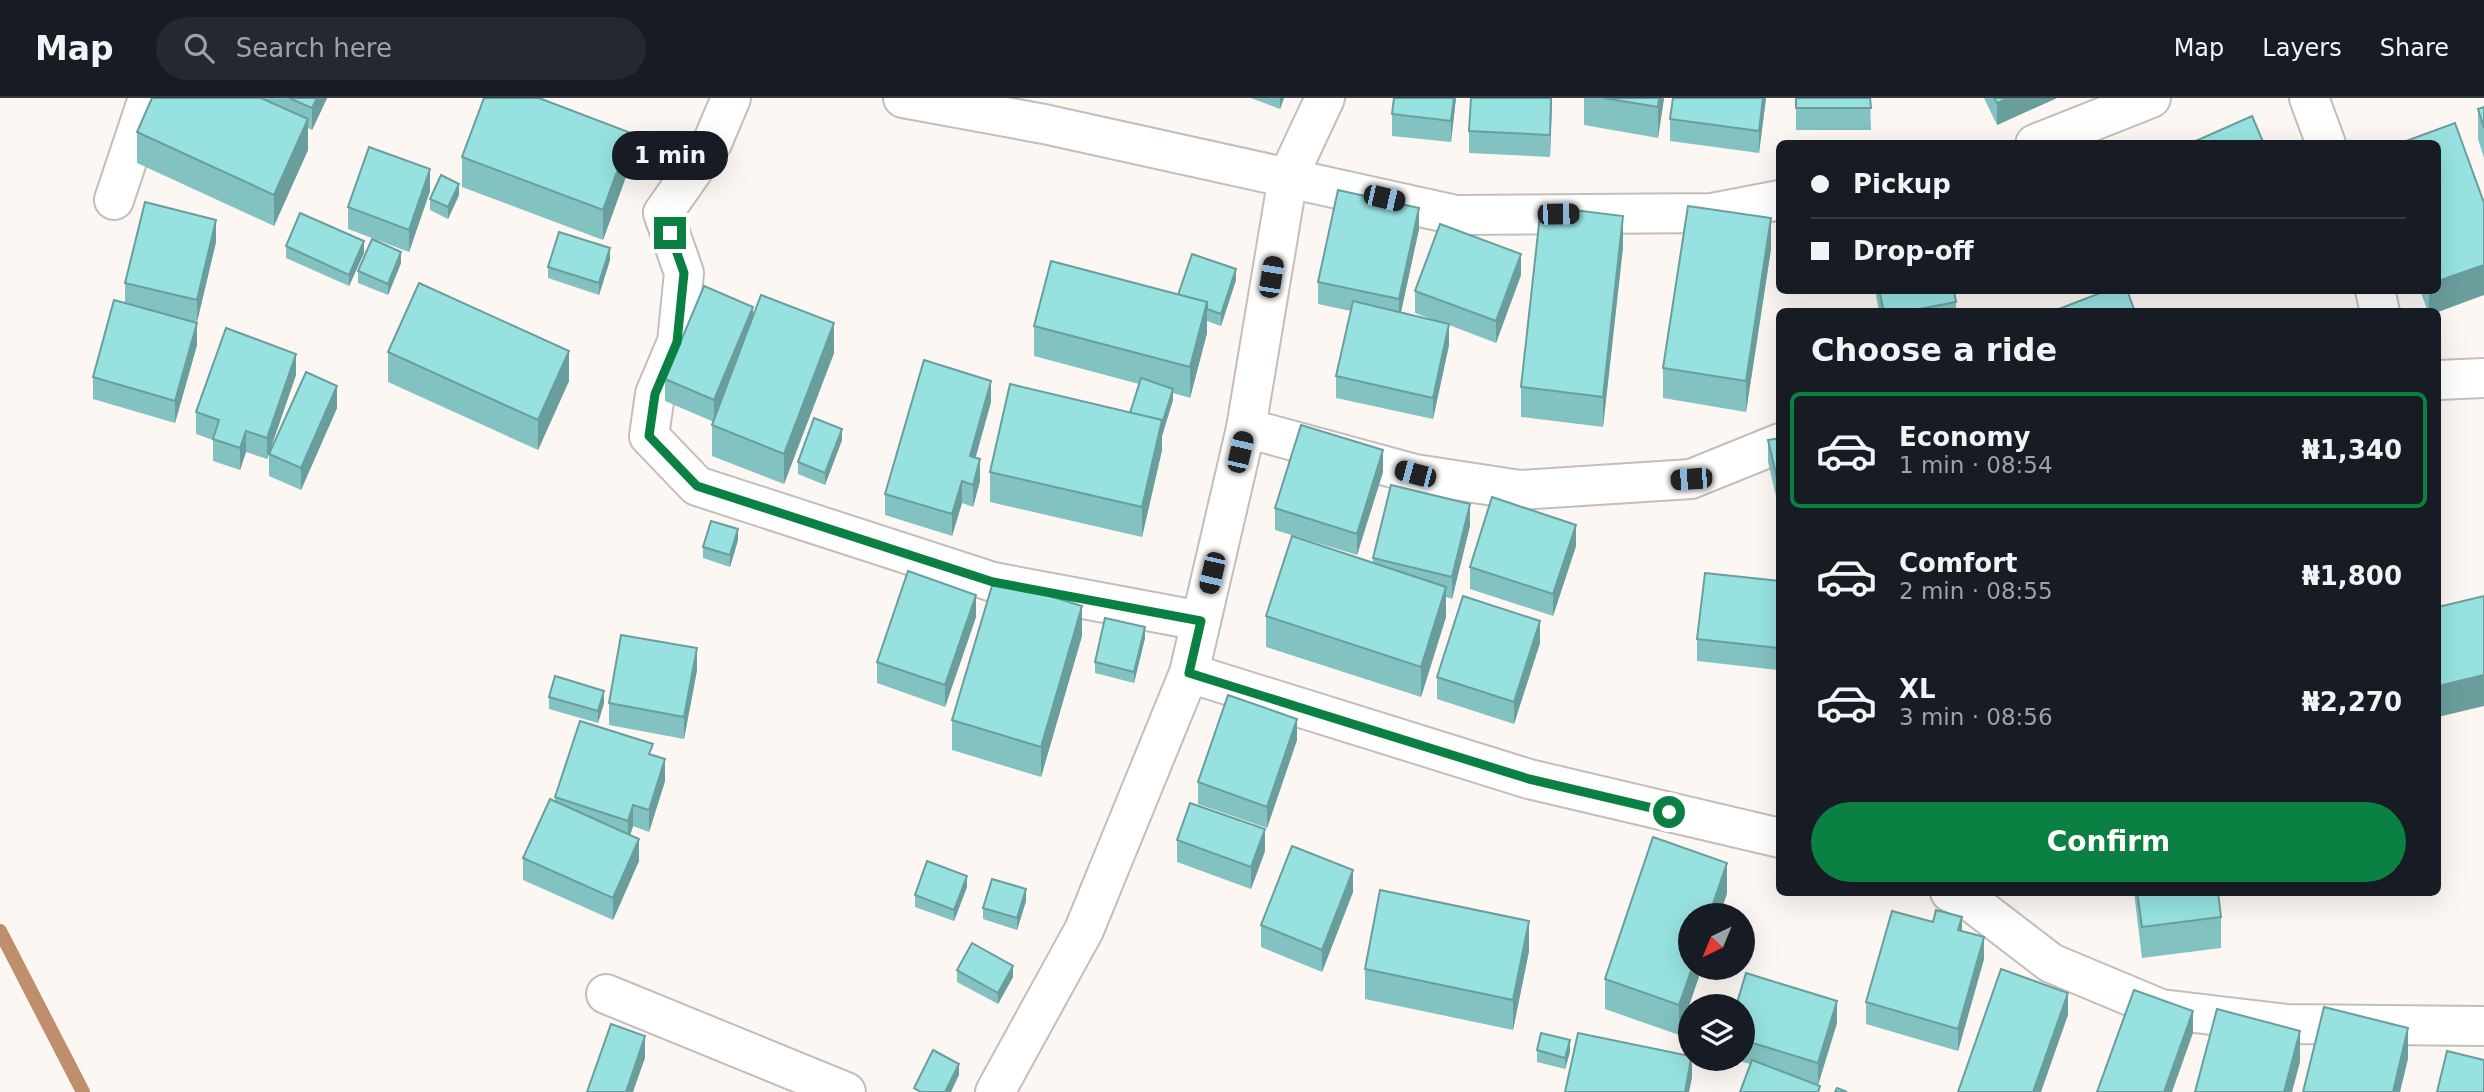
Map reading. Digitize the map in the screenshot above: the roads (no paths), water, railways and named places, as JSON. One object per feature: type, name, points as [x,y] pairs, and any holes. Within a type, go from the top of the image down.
[{"type":"street","points":[[114,200],[148,98]]},
{"type":"street","points":[[731,98],[712,143],[663,214],[684,273],[677,342],[655,394],[649,436],[697,486],[993,582],[1201,621]]},
{"type":"street","points":[[903,98],[1044,124],[1456,215],[1712,213],[1776,201]]},
{"type":"street","points":[[995,1092],[1084,930],[1189,673],[1246,428],[1288,177],[1325,98]]},
{"type":"street","points":[[2045,140],[2151,98]]},
{"type":"street","points":[[2309,98],[2325,140]]},
{"type":"street","points":[[2441,380],[2484,378]]},
{"type":"street","points":[[1246,428],[1415,474],[1520,490],[1691,479],[1776,445]]},
{"type":"street","points":[[1189,673],[1529,779],[1776,837]]},
{"type":"street","points":[[1959,896],[1970,901],[2050,963],[2161,1009],[2287,1024],[2484,1026]]},
{"type":"street","points":[[606,993],[846,1092]]},
{"type":"waterway","points":[[0,931],[83,1092]]}]
